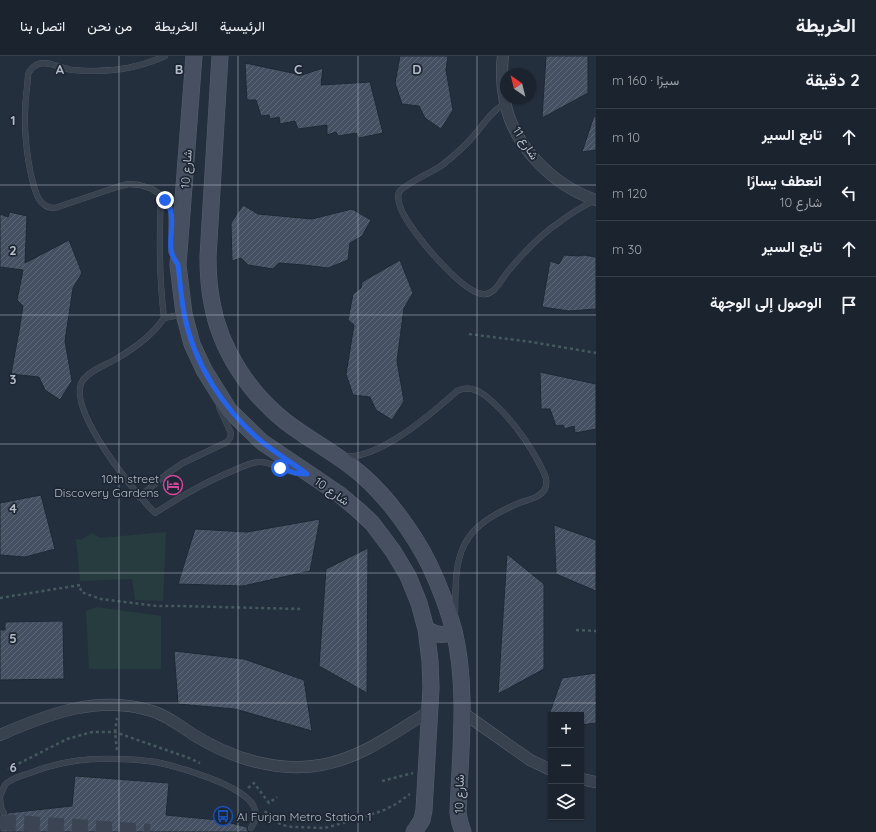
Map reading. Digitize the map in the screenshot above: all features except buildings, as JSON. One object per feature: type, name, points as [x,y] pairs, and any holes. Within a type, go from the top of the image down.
[{"type":"street","name":"شارع 10","points":[[194,56],[178,265],[184,314],[192,344],[204,370],[229,410],[262,442],[307,474],[339,494],[372,523],[393,551],[408,576],[419,603],[426,629],[430,661],[431,688],[428,712],[424,810],[422,820],[414,832]]},
{"type":"street","name":"شارع 10","points":[[220,56],[208,258],[208,281],[219,330],[230,354],[244,377],[263,401],[285,421],[364,477],[389,504],[411,533],[429,564],[438,584],[454,632],[459,661],[462,712],[458,813],[463,832]]},
{"type":"street","name":"شارع 11","points":[[501,68],[502,56]]},
{"type":"street","name":"شارع 11","points":[[505,104],[513,126],[525,147],[540,165],[578,193],[595,200]]},
{"type":"street","points":[[426,629],[439,635],[447,635],[454,632]]},
{"type":"street","points":[[0,736],[32,721],[66,710],[84,706],[107,704],[130,706],[159,714],[173,720],[194,735],[217,747],[266,765],[284,767],[320,766],[355,756],[371,748],[428,712]]},
{"type":"street","points":[[462,712],[530,760],[548,769]]},
{"type":"street","points":[[404,726],[416,726],[428,730]]},
{"type":"street","points":[[584,780],[596,782]]},
{"type":"lane","points":[[165,56],[140,65],[115,70],[73,70],[64,69],[51,64],[38,64],[29,73],[25,104],[25,122],[29,165],[38,198],[45,206],[55,208],[128,184],[140,185],[152,189],[161,196],[171,209],[171,251],[178,265]]},
{"type":"lane","points":[[504,104],[491,113],[477,132],[453,156],[425,176],[404,186],[399,192],[398,200],[403,214],[417,234],[448,270],[477,292],[483,294],[489,293],[494,290],[508,271],[541,236],[561,220],[595,200]]},
{"type":"lane","points":[[161,196],[159,240],[160,282],[164,318],[147,339],[117,359],[91,373],[83,380],[79,390],[80,400],[91,426],[121,475],[139,497],[155,513],[186,493],[205,483],[224,474],[255,463],[261,462],[288,471],[307,474]]},
{"type":"lane","points":[[164,318],[184,314]]},
{"type":"lane","points":[[335,455],[350,456],[365,454],[379,447],[413,426],[457,391],[462,388],[470,387],[478,390],[494,403],[522,434],[546,478],[546,484],[538,496],[518,503],[494,516],[478,527],[469,538],[462,550],[457,568],[454,632]]},
{"type":"lane","points":[[139,497],[168,472],[183,463],[227,442],[230,438],[231,433],[221,411],[217,390]]},
{"type":"lane","points":[[4,813],[1,808],[0,797],[5,785],[14,778],[67,762],[94,759],[118,759],[154,762],[187,769],[217,781],[246,798],[254,808],[255,820],[251,828]]},
{"type":"path","points":[[469,334],[532,342],[596,353]]},
{"type":"path","points":[[0,598],[80,585],[81,592],[101,599],[141,605],[300,609]]},
{"type":"path","points":[[576,630],[596,631]]},
{"type":"path","points":[[118,759],[115,732],[119,705]]},
{"type":"path","points":[[382,781],[426,770]]},
{"type":"path","points":[[240,794],[254,783],[269,803],[277,797]]},
{"type":"green space","points":[[166,532],[163,601],[135,600],[132,579],[80,581],[76,539],[81,540],[92,533],[100,538]]},
{"type":"green space","points":[[97,607],[161,616],[161,669],[89,669],[86,611]]},
{"type":"tunnel","points":[[0,822],[150,832]]},
{"type":"place","name":"10th street Discovery Gardens","points":[[173,485]]},
{"type":"place","name":"Al Furjan Metro Station 1","points":[[223,816]]},
{"type":"route","points":[[165,200],[171,209],[172,214],[171,251],[178,265],[184,314],[192,344],[204,370],[229,410],[262,442],[307,474],[295,473],[280,468]]}]
